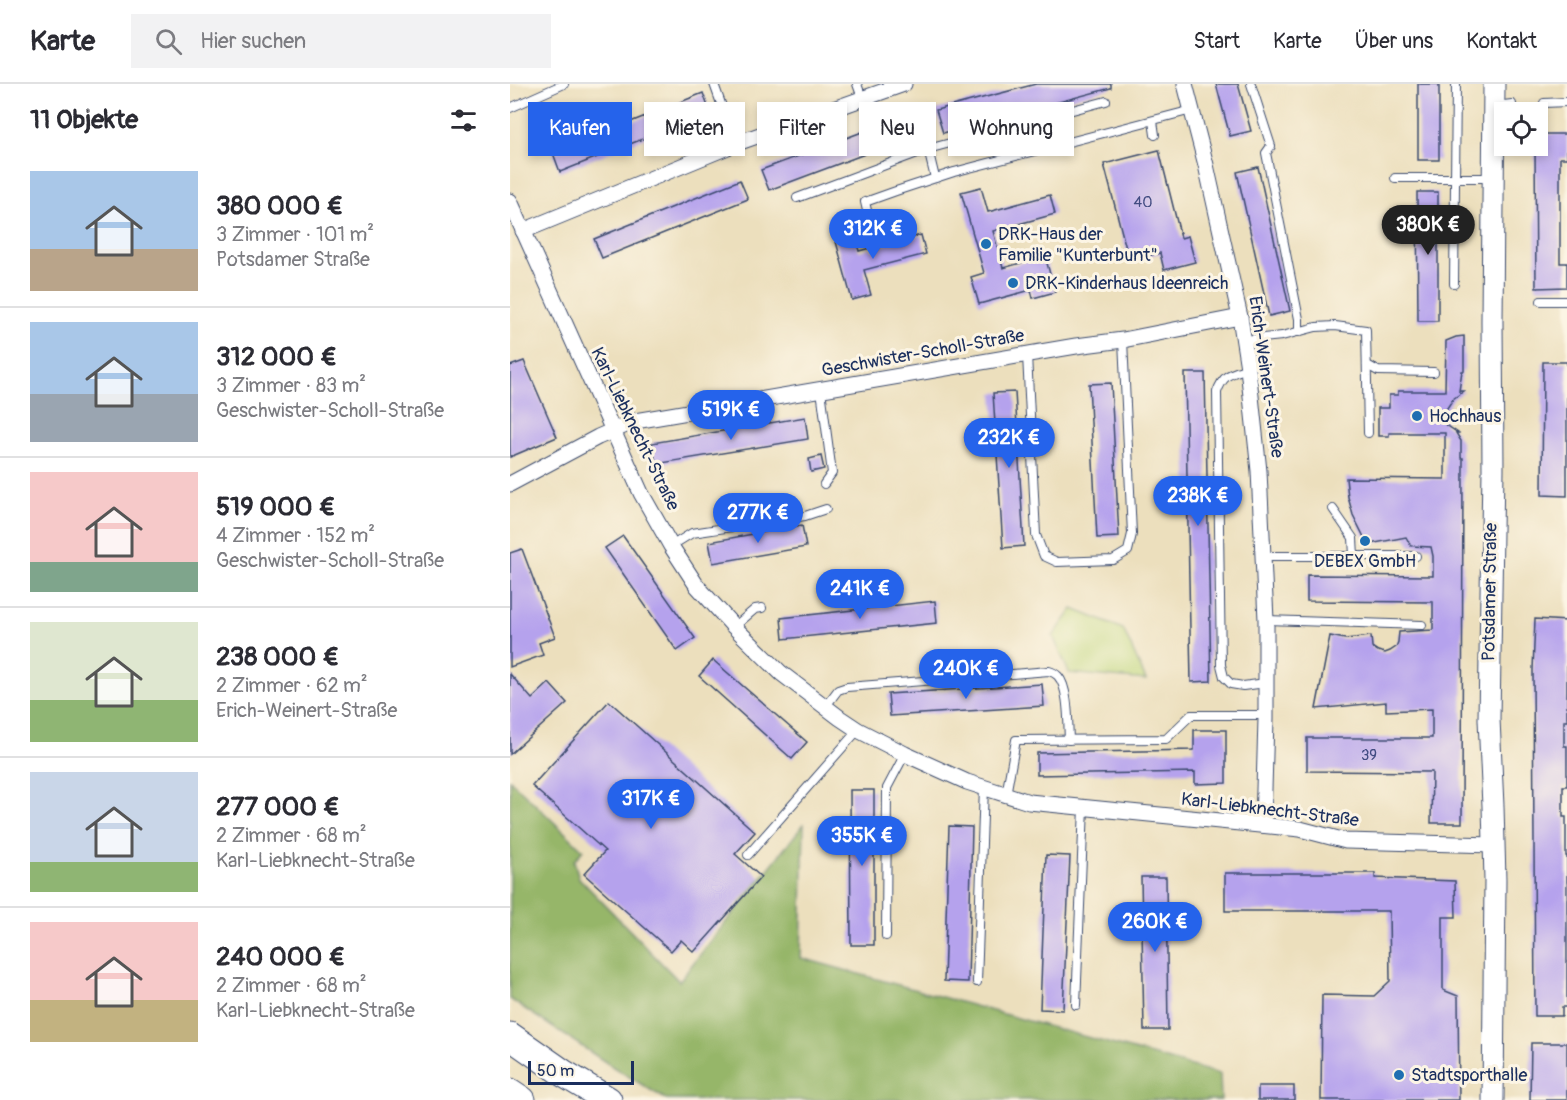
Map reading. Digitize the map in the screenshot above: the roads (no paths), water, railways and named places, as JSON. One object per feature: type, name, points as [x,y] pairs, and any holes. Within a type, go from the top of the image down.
[{"type":"highway","points":[[510,1036],[563,1073],[608,1100]]},
{"type":"highway","points":[[510,1092],[522,1100]]},
{"type":"main road","name":"Potsdamer Straße","points":[[1493,1100],[1494,806],[1489,719],[1493,178],[1503,105],[1494,84]]},
{"type":"street","points":[[745,140],[860,91],[904,84]]},
{"type":"street","name":"Erich-Weinert-Straße","points":[[1185,84],[1240,317],[1248,368],[1258,471],[1266,621],[1263,825]]},
{"type":"street","points":[[523,231],[706,156]]},
{"type":"street","name":"Karl-Liebknecht-Straße","points":[[510,201],[642,494],[697,586],[734,627],[781,673],[858,730],[967,782],[1029,802],[1300,829],[1346,841],[1494,845]]},
{"type":"street","name":"Geschwister-Scholl-Straße","points":[[510,484],[598,437],[635,422],[1123,340],[1240,317]]},
{"type":"lane","points":[[510,108],[564,84]]},
{"type":"lane","points":[[714,84],[720,102]]},
{"type":"lane","points":[[1251,84],[1271,146],[1266,153],[1299,319],[1299,332]]},
{"type":"lane","points":[[1454,284],[1456,84]]},
{"type":"lane","points":[[936,147],[1106,101]]},
{"type":"lane","points":[[1548,103],[1567,102]]},
{"type":"lane","points":[[875,245],[866,202],[935,178],[1192,110]]},
{"type":"lane","points":[[1153,121],[1155,135]]},
{"type":"lane","points":[[797,198],[909,156]]},
{"type":"lane","points":[[930,156],[935,178]]},
{"type":"lane","points":[[1395,178],[1493,178]]},
{"type":"lane","points":[[1541,301],[1567,301]]},
{"type":"lane","points":[[1245,340],[1282,336],[1316,327],[1335,326],[1366,330],[1368,434]]},
{"type":"lane","points":[[1027,355],[1035,535],[1044,556],[1057,562],[1113,560],[1128,551],[1132,534],[1123,340]]},
{"type":"lane","points":[[1367,365],[1378,372],[1434,372]]},
{"type":"lane","points":[[1248,368],[1229,375],[1221,381],[1217,392],[1221,665],[1224,677],[1231,684],[1243,686],[1266,683]]},
{"type":"lane","points":[[821,390],[832,473],[824,484]]},
{"type":"lane","points":[[671,546],[692,533],[806,516],[826,509]]},
{"type":"lane","points":[[1334,509],[1353,538],[1354,556]]},
{"type":"lane","points":[[1263,556],[1416,556]]},
{"type":"lane","points":[[734,627],[755,609],[762,608]]},
{"type":"lane","points":[[1266,621],[1422,625]]},
{"type":"lane","points":[[825,707],[838,690],[847,687],[1049,671],[1056,674],[1063,684],[1069,740]]},
{"type":"lane","points":[[1006,795],[1016,740],[1166,739],[1191,715],[1266,715]]},
{"type":"lane","points":[[748,855],[858,730]]},
{"type":"lane","points":[[886,936],[887,788],[905,754]]},
{"type":"lane","points":[[977,982],[984,787]]},
{"type":"lane","points":[[1076,1005],[1084,807]]},
{"type":"place","name":"DRK-Haus der Familie \"Kunterbunt\"","points":[[986,244]]},
{"type":"place","name":"DRK-Kinderhaus Ideenreich","points":[[1013,283]]},
{"type":"place","name":"Hochhaus","points":[[1417,416]]},
{"type":"place","name":"DEBEX GmbH","points":[[1365,541]]},
{"type":"place","name":"Stadtsporthalle","points":[[1399,1075]]}]
